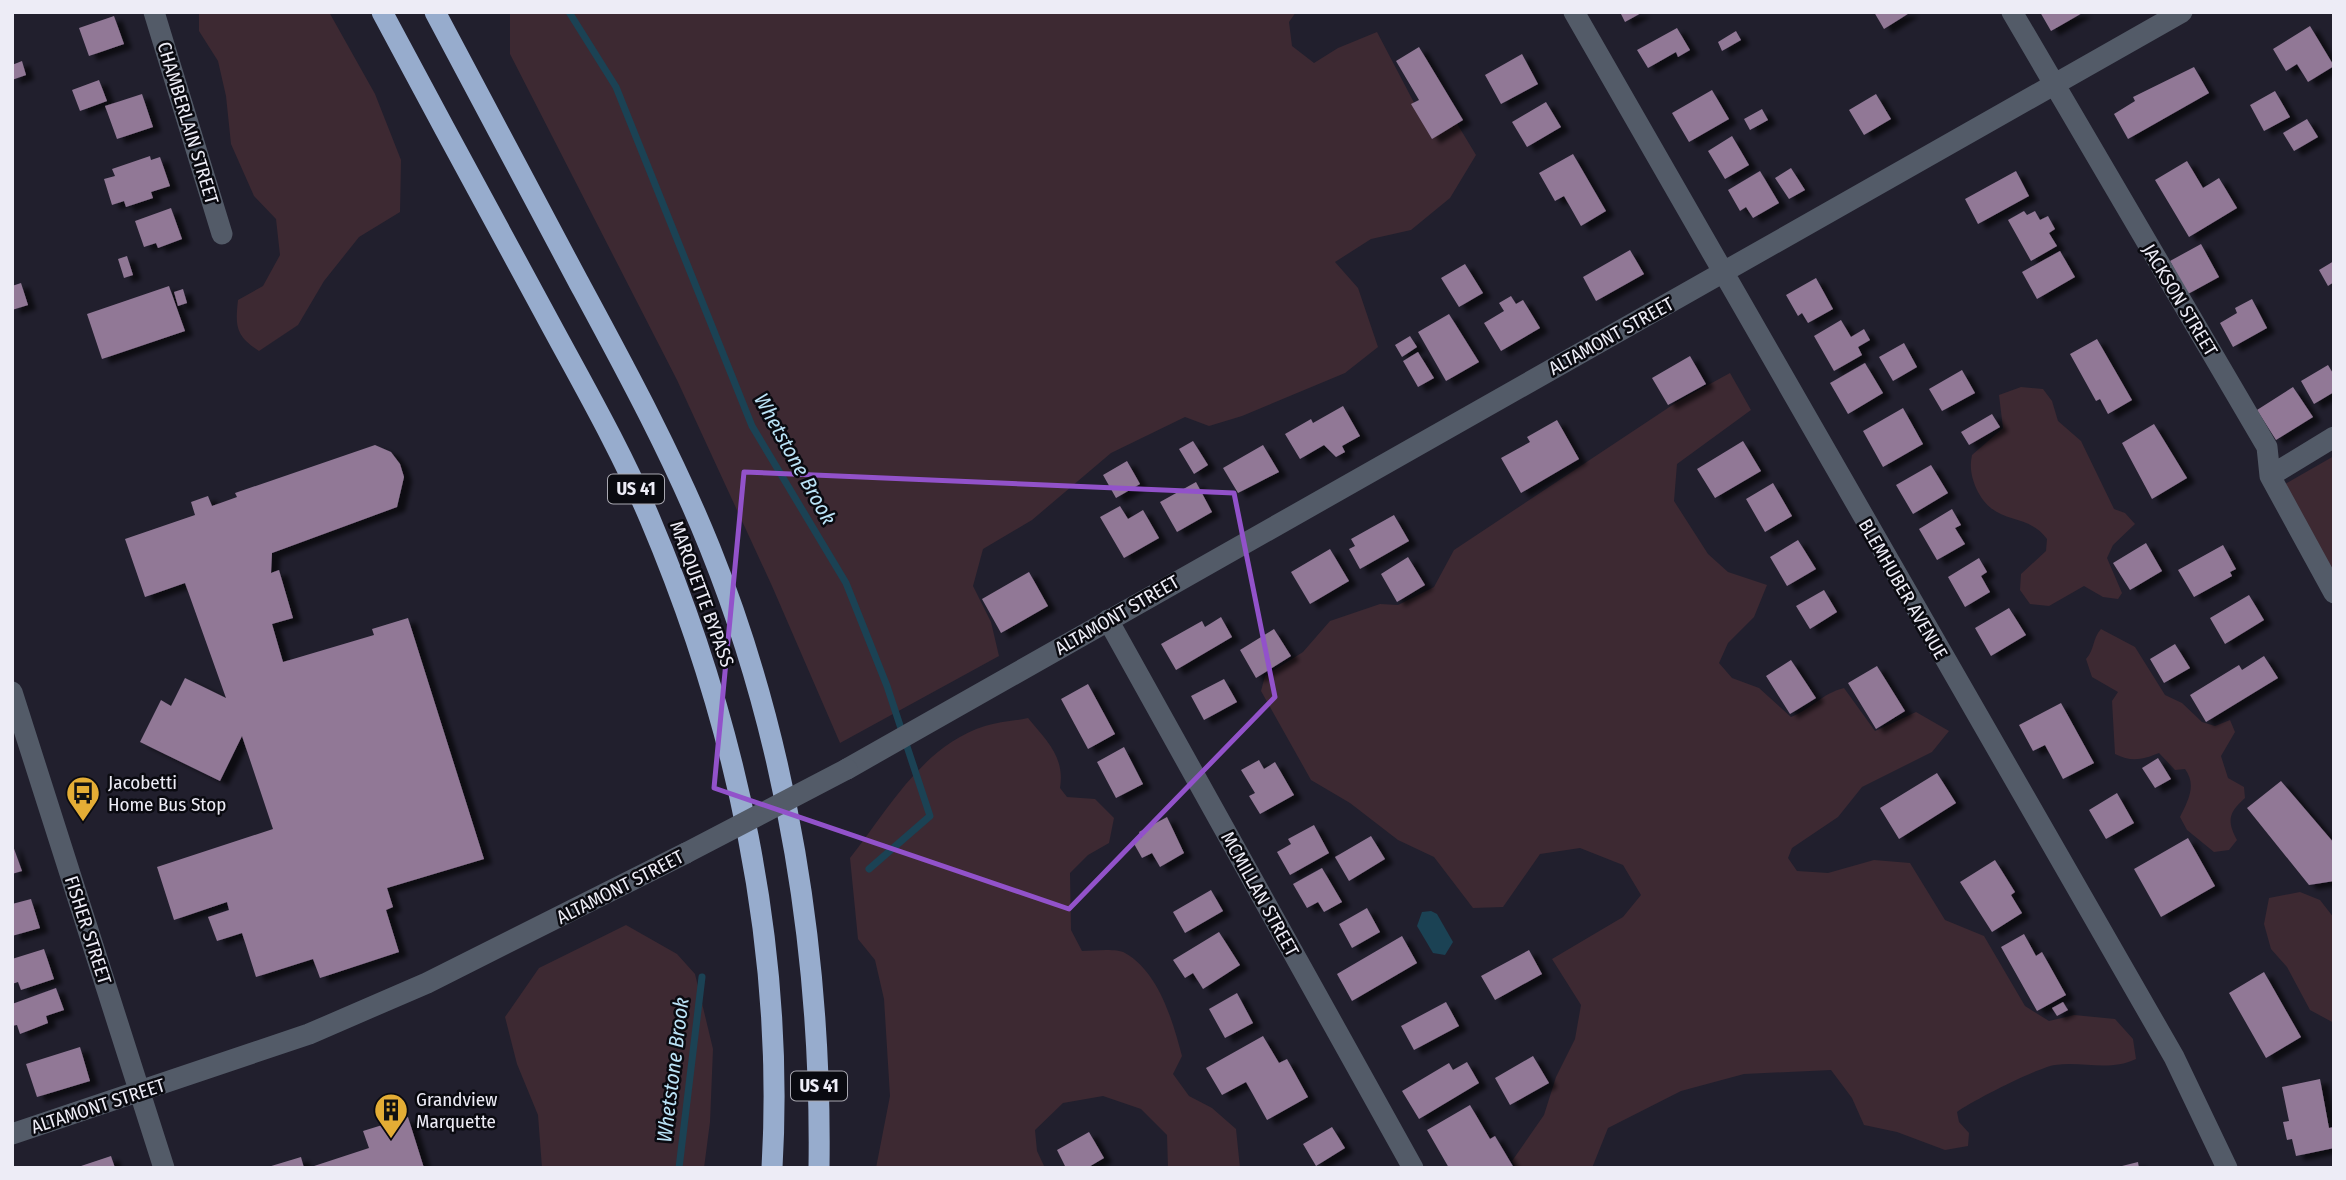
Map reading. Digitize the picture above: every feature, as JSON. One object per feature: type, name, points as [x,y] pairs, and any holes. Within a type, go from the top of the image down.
[{"type":"highway","name":"MARQUETTE BYPASS","points":[[382,12],[613,441],[649,517],[694,630],[719,714],[758,892],[771,1009],[772,1168]]},
{"type":"highway","name":"MARQUETTE BYPASS","points":[[435,12],[672,461],[710,549],[739,628],[782,792],[807,934],[815,1004],[819,1168]]},
{"type":"street","name":"CHAMBERLAIN STREET","points":[[154,12],[222,234]]},
{"type":"street","name":"BLEMHUBER AVENUE","points":[[1574,12],[1722,274],[2174,1057],[2227,1168]]},
{"type":"street","name":"JACKSON STREET","points":[[2012,12],[2054,88],[2267,447],[2270,476],[2334,593]]},
{"type":"street","name":"ALTAMONT STREET","points":[[12,1134],[309,1034],[427,983],[686,853],[848,769],[2028,99],[2054,88],[2182,12]]},
{"type":"street","points":[[2270,476],[2334,437]]},
{"type":"street","name":"MCMILLAN STREET","points":[[1108,620],[1413,1168]]},
{"type":"street","name":"FISHER STREET","points":[[12,692],[164,1168]]},
{"type":"highlighted area","points":[[744,472],[1234,493],[1275,697],[1069,909],[714,788]]},
{"type":"shaded area","points":[[199,12],[329,12],[375,94],[401,160],[400,212],[359,237],[324,281],[298,325],[259,351],[241,335],[237,324],[238,300],[263,286],[280,255],[276,219],[254,196],[231,144],[226,96],[218,61],[199,31]]},
{"type":"shaded area","points":[[510,12],[1296,12],[1289,22],[1292,46],[1314,63],[1338,48],[1377,32],[1421,116],[1456,122],[1476,155],[1450,198],[1411,230],[1371,239],[1335,262],[1358,288],[1378,347],[1345,373],[1242,416],[1209,426],[1185,417],[1111,453],[1032,520],[983,549],[973,586],[991,622],[999,656],[840,743],[772,586],[677,380],[510,54]]},
{"type":"shaded area","points":[[1730,373],[1751,410],[1677,464],[1674,501],[1708,554],[1728,572],[1767,585],[1754,617],[1728,643],[1719,663],[1732,678],[1759,688],[1791,717],[1844,688],[1875,731],[1916,712],[1949,731],[1932,752],[1862,787],[1838,817],[1792,848],[1788,858],[1797,871],[1828,873],[1874,860],[1910,863],[1945,920],[1984,936],[2025,1006],[2049,1021],[2074,1015],[2115,1019],[2133,1039],[2136,1059],[2106,1066],[2055,1065],[1990,1093],[1957,1112],[1959,1122],[1969,1133],[1968,1146],[1945,1150],[1897,1132],[1864,1125],[1852,1098],[1831,1070],[1744,1074],[1681,1091],[1608,1128],[1592,1168],[1516,1168],[1512,1161],[1544,1115],[1556,1077],[1575,1039],[1581,1005],[1552,959],[1623,917],[1641,895],[1623,865],[1580,848],[1540,854],[1503,907],[1473,908],[1434,857],[1398,840],[1350,803],[1311,780],[1261,691],[1265,676],[1303,652],[1330,621],[1380,604],[1398,605],[1434,587],[1454,550],[1677,402]]},
{"type":"shaded area","points":[[2021,387],[2043,389],[2052,401],[2058,421],[2081,441],[2114,509],[2125,513],[2135,524],[2113,545],[2107,558],[2122,593],[2118,599],[2103,597],[2084,586],[2049,606],[2030,604],[2020,590],[2021,574],[2046,551],[2047,539],[2039,530],[2003,515],[1986,503],[1974,483],[1971,465],[1972,455],[2003,428],[1999,395]]},
{"type":"shaded area","points":[[2334,456],[2334,600],[2278,488]]},
{"type":"shaded area","points":[[2101,629],[2135,647],[2165,695],[2182,703],[2202,722],[2215,726],[2230,720],[2235,732],[2221,756],[2228,778],[2244,787],[2245,798],[2232,813],[2232,828],[2237,840],[2229,850],[2214,852],[2187,830],[2180,817],[2191,787],[2185,769],[2175,770],[2159,753],[2137,759],[2115,754],[2112,701],[2118,692],[2092,677],[2086,659]]},
{"type":"shaded area","points":[[1028,718],[1057,758],[1060,788],[1067,797],[1095,799],[1114,818],[1109,843],[1088,855],[1070,873],[1071,930],[1082,951],[1121,951],[1137,961],[1147,972],[1163,999],[1182,1056],[1173,1074],[1189,1096],[1212,1108],[1236,1129],[1240,1168],[1168,1168],[1167,1135],[1141,1109],[1103,1096],[1063,1103],[1035,1130],[1037,1151],[1045,1168],[876,1168],[890,1096],[884,999],[875,960],[858,939],[850,858],[908,781],[943,748],[963,735],[985,726]]},
{"type":"shaded area","points":[[2300,892],[2320,900],[2334,918],[2334,1023],[2310,1010],[2287,967],[2271,949],[2264,924],[2269,898]]},
{"type":"shaded area","points":[[626,925],[677,954],[695,974],[713,1049],[710,1122],[704,1168],[542,1168],[538,1115],[517,1064],[505,1017],[539,968]]},
{"type":"water","points":[[1431,911],[1437,914],[1453,942],[1445,955],[1433,953],[1417,926],[1422,912]]},
{"type":"building","points":[[1620,12],[1643,12],[1625,22]]},
{"type":"building","points":[[1874,12],[1911,12],[1884,29]]},
{"type":"building","points":[[2040,12],[2084,12],[2051,31]]},
{"type":"building","points":[[114,16],[124,44],[89,56],[79,28]]},
{"type":"building","points":[[2310,26],[2334,66],[2308,82],[2297,64],[2286,71],[2273,49]]},
{"type":"building","points":[[1677,28],[1690,50],[1678,57],[1676,52],[1648,68],[1637,50]]},
{"type":"building","points":[[1736,31],[1741,40],[1722,51],[1718,42]]},
{"type":"building","points":[[1419,47],[1463,120],[1432,139],[1411,104],[1419,100],[1396,61]]},
{"type":"building","points":[[1522,54],[1538,84],[1501,104],[1485,75]]},
{"type":"building","points":[[22,61],[26,75],[12,80],[12,65]]},
{"type":"building","points":[[2194,67],[2209,93],[2128,139],[2114,114],[2135,101],[2133,97]]},
{"type":"building","points":[[99,80],[107,101],[80,111],[72,90]]},
{"type":"building","points":[[1712,90],[1729,119],[1689,142],[1672,113]]},
{"type":"building","points":[[2275,91],[2290,117],[2264,131],[2250,105]]},
{"type":"building","points":[[142,94],[153,127],[117,139],[105,106]]},
{"type":"building","points":[[1876,94],[1891,119],[1864,135],[1849,110]]},
{"type":"building","points":[[1546,102],[1561,127],[1527,147],[1512,122]]},
{"type":"building","points":[[1762,109],[1768,120],[1750,130],[1744,119]]},
{"type":"building","points":[[2307,119],[2318,137],[2294,151],[2283,133]]},
{"type":"building","points":[[1732,136],[1749,165],[1725,179],[1708,151]]},
{"type":"building","points":[[1573,154],[1606,211],[1581,226],[1564,196],[1555,201],[1539,173]]},
{"type":"building","points":[[150,156],[151,160],[160,157],[170,186],[151,192],[153,198],[126,207],[124,201],[112,205],[104,179],[115,176],[112,169]]},
{"type":"building","points":[[2187,161],[2203,188],[2219,178],[2237,208],[2189,237],[2155,180]]},
{"type":"building","points":[[1791,168],[1805,190],[1789,199],[1775,178]]},
{"type":"building","points":[[1760,171],[1779,203],[1753,218],[1746,207],[1740,211],[1728,190]]},
{"type":"building","points":[[2016,171],[2029,196],[1978,224],[1965,199]]},
{"type":"building","points":[[171,208],[182,239],[158,248],[156,243],[144,247],[135,221]]},
{"type":"building","points":[[2024,211],[2027,215],[2035,211],[2040,220],[2048,216],[2055,229],[2049,233],[2057,246],[2031,261],[2008,220]]},
{"type":"building","points":[[2201,244],[2219,277],[2188,294],[2170,261]]},
{"type":"building","points":[[1630,250],[1644,274],[1596,301],[1583,277]]},
{"type":"building","points":[[2060,251],[2075,277],[2037,299],[2022,272]]},
{"type":"building","points":[[127,256],[133,275],[124,278],[118,259]]},
{"type":"building","points":[[2334,261],[2334,282],[2328,286],[2319,270]]},
{"type":"building","points":[[1465,264],[1483,293],[1459,307],[1441,278]]},
{"type":"building","points":[[1816,278],[1833,309],[1808,323],[1802,313],[1798,316],[1786,295]]},
{"type":"building","points":[[21,283],[28,305],[12,310],[12,286]]},
{"type":"building","points":[[169,286],[185,331],[102,359],[87,314]]},
{"type":"building","points":[[183,289],[187,303],[178,306],[174,292]]},
{"type":"building","points":[[1511,296],[1516,304],[1523,300],[1540,328],[1501,351],[1484,323],[1504,311],[1499,303]]},
{"type":"building","points":[[2252,299],[2267,328],[2233,347],[2220,323],[2237,313],[2235,308]]},
{"type":"building","points":[[1449,314],[1479,362],[1446,381],[1418,332]]},
{"type":"building","points":[[1841,320],[1851,337],[1864,329],[1870,340],[1858,347],[1862,355],[1834,371],[1814,336]]},
{"type":"building","points":[[1410,336],[1417,347],[1402,357],[1395,345]]},
{"type":"building","points":[[2097,339],[2132,400],[2108,414],[2100,399],[2096,401],[2070,354]]},
{"type":"building","points":[[1904,343],[1917,367],[1893,381],[1879,357]]},
{"type":"building","points":[[1418,352],[1434,378],[1418,387],[1403,361]]},
{"type":"building","points":[[1690,356],[1706,384],[1668,405],[1652,378]]},
{"type":"building","points":[[1865,363],[1883,393],[1848,414],[1830,383]]},
{"type":"building","points":[[2328,365],[2334,375],[2334,392],[2314,404],[2301,381]]},
{"type":"building","points":[[1962,370],[1975,393],[1942,411],[1929,389]]},
{"type":"building","points":[[2293,387],[2313,417],[2276,440],[2257,410]]},
{"type":"building","points":[[1343,406],[1360,436],[1342,446],[1345,452],[1336,457],[1324,445],[1300,459],[1285,434],[1311,419],[1313,423]]},
{"type":"building","points":[[1903,408],[1923,444],[1883,467],[1863,431]]},
{"type":"building","points":[[1992,414],[2000,427],[1969,445],[1961,432]]},
{"type":"building","points":[[1557,420],[1579,459],[1521,493],[1501,458],[1530,442],[1527,437]]},
{"type":"building","points":[[2154,424],[2187,478],[2152,499],[2122,443]]},
{"type":"building","points":[[1193,441],[1208,465],[1194,474],[1179,449]]},
{"type":"building","points":[[1743,441],[1761,471],[1715,498],[1697,469]]},
{"type":"building","points":[[375,445],[391,452],[400,464],[404,477],[397,507],[272,553],[271,573],[279,570],[293,618],[272,624],[283,662],[374,635],[372,629],[408,618],[484,859],[387,888],[393,907],[386,910],[399,952],[320,978],[313,959],[256,977],[242,933],[217,941],[208,917],[229,910],[227,902],[174,920],[157,867],[273,829],[242,736],[220,781],[140,742],[161,700],[171,706],[185,678],[226,698],[185,583],[145,597],[125,539],[195,515],[191,502],[208,496],[212,506],[237,497],[235,493]]},
{"type":"building","points":[[1263,445],[1279,472],[1238,493],[1223,468]]},
{"type":"building","points":[[1127,461],[1140,484],[1116,498],[1103,475]]},
{"type":"building","points":[[1931,465],[1948,493],[1913,514],[1896,485]]},
{"type":"building","points":[[1196,482],[1212,512],[1177,532],[1160,502]]},
{"type":"building","points":[[1773,483],[1792,516],[1765,532],[1746,499]]},
{"type":"building","points":[[1120,506],[1128,519],[1143,510],[1159,538],[1124,558],[1100,517]]},
{"type":"building","points":[[1952,509],[1961,525],[1955,528],[1965,544],[1937,560],[1919,529]]},
{"type":"building","points":[[1394,515],[1409,541],[1360,569],[1349,549],[1355,546],[1351,539]]},
{"type":"building","points":[[1798,540],[1816,569],[1787,586],[1770,557]]},
{"type":"building","points":[[2146,543],[2162,571],[2130,590],[2113,563]]},
{"type":"building","points":[[2223,545],[2236,569],[2230,572],[2232,576],[2194,597],[2178,570]]},
{"type":"building","points":[[1330,549],[1349,581],[1310,604],[1291,572]]},
{"type":"building","points":[[1408,557],[1425,585],[1397,602],[1381,574]]},
{"type":"building","points":[[1979,558],[1987,572],[1981,576],[1990,592],[1965,607],[1948,577]]},
{"type":"building","points":[[1029,572],[1048,606],[1001,633],[982,599]]},
{"type":"building","points":[[1824,590],[1837,612],[1810,629],[1796,606]]},
{"type":"building","points":[[2249,595],[2264,620],[2225,644],[2210,618]]},
{"type":"building","points":[[2009,608],[2026,635],[1991,656],[1975,628]]},
{"type":"building","points":[[1221,617],[1232,637],[1176,670],[1161,644],[1202,621],[1205,627]]},
{"type":"building","points":[[1274,629],[1291,656],[1256,678],[1240,650]]},
{"type":"building","points":[[2175,644],[2190,668],[2164,683],[2150,659]]},
{"type":"building","points":[[2264,656],[2278,678],[2206,722],[2190,695],[2239,665],[2242,670]]},
{"type":"building","points":[[1791,660],[1816,698],[1790,714],[1766,676]]},
{"type":"building","points":[[1877,666],[1905,711],[1876,729],[1848,683]]},
{"type":"building","points":[[1224,679],[1237,702],[1204,720],[1191,696]]},
{"type":"building","points":[[1088,684],[1115,734],[1088,749],[1061,699]]},
{"type":"building","points":[[2061,703],[2094,763],[2063,779],[2045,745],[2033,751],[2019,725]]},
{"type":"building","points":[[1124,747],[1143,784],[1116,798],[1097,762]]},
{"type":"building","points":[[2158,758],[2171,779],[2155,788],[2142,768]]},
{"type":"building","points":[[1259,760],[1264,769],[1275,762],[1294,795],[1260,814],[1249,796],[1255,793],[1241,770]]},
{"type":"building","points":[[1937,773],[1956,803],[1899,839],[1880,808]]},
{"type":"building","points":[[2281,781],[2334,843],[2334,881],[2309,885],[2247,808]]},
{"type":"building","points":[[2117,793],[2134,823],[2106,839],[2089,810]]},
{"type":"building","points":[[1167,817],[1184,853],[1160,867],[1152,853],[1142,858],[1133,842],[1142,837],[1139,832]]},
{"type":"building","points":[[1314,825],[1329,853],[1290,875],[1277,852],[1291,844],[1288,839]]},
{"type":"building","points":[[1371,836],[1385,859],[1349,881],[1335,857]]},
{"type":"building","points":[[2188,838],[2215,886],[2161,917],[2134,869]]},
{"type":"building","points":[[12,843],[22,871],[12,874]]},
{"type":"building","points":[[1995,860],[2015,892],[2011,895],[2022,913],[1992,932],[1960,882]]},
{"type":"building","points":[[1322,868],[1342,902],[1324,912],[1318,902],[1307,908],[1293,884]]},
{"type":"building","points":[[1211,890],[1223,911],[1185,933],[1173,912]]},
{"type":"building","points":[[31,899],[40,928],[12,936],[12,904]]},
{"type":"building","points":[[1367,908],[1380,932],[1352,948],[1339,924]]},
{"type":"building","points":[[1219,932],[1240,965],[1203,989],[1193,973],[1185,978],[1173,960]]},
{"type":"building","points":[[2024,934],[2036,956],[2042,952],[2066,995],[2037,1011],[2001,947]]},
{"type":"building","points":[[1402,936],[1417,963],[1352,1001],[1337,974]]},
{"type":"building","points":[[44,949],[54,979],[21,990],[18,982],[12,984],[12,959]]},
{"type":"building","points":[[1529,950],[1542,974],[1495,1000],[1481,976]]},
{"type":"building","points":[[2264,972],[2301,1037],[2266,1058],[2229,993]]},
{"type":"building","points":[[56,988],[64,1010],[46,1016],[48,1023],[20,1034],[17,1025],[12,1026],[12,1004]]},
{"type":"building","points":[[1237,993],[1253,1023],[1225,1038],[1209,1009]]},
{"type":"building","points":[[1446,1002],[1459,1026],[1414,1050],[1401,1026]]},
{"type":"building","points":[[2063,1002],[2068,1010],[2057,1016],[2052,1008]]},
{"type":"building","points":[[1263,1036],[1279,1063],[1287,1059],[1308,1097],[1267,1120],[1246,1082],[1222,1095],[1206,1068]]},
{"type":"building","points":[[80,1047],[90,1081],[37,1097],[26,1064]]},
{"type":"building","points":[[1533,1056],[1549,1083],[1510,1105],[1495,1078]]},
{"type":"building","points":[[1467,1062],[1479,1083],[1419,1119],[1402,1091],[1449,1063],[1453,1070]]},
{"type":"building","points":[[2320,1079],[2329,1128],[2334,1127],[2334,1148],[2296,1156],[2292,1139],[2287,1140],[2283,1122],[2289,1121],[2282,1087]]},
{"type":"building","points":[[1470,1105],[1490,1139],[1495,1136],[1514,1168],[1449,1168],[1427,1130]]},
{"type":"building","name":"Grandview Marquette","points":[[408,1117],[424,1168],[308,1168],[369,1148],[363,1131]]},
{"type":"building","points":[[1332,1127],[1345,1148],[1316,1166],[1303,1144]]},
{"type":"building","points":[[1089,1132],[1104,1158],[1087,1168],[1066,1168],[1057,1150]]},
{"type":"building","points":[[111,1156],[115,1168],[78,1168],[78,1167]]},
{"type":"building","points":[[301,1157],[304,1168],[268,1168],[268,1167]]},
{"type":"building","points":[[2138,1162],[2139,1168],[2118,1167]]},
{"type":"waterway","name":"Whetstone Brook","points":[[569,12],[616,87],[752,426],[846,583],[887,686],[930,816],[869,869]]},
{"type":"waterway","name":"Whetstone Brook","points":[[679,1168],[702,977]]},
{"type":"place","name":"Jacobetti Home Bus Stop","points":[[83,823]]},
{"type":"place","name":"Grandview Marquette","points":[[391,1140]]}]
